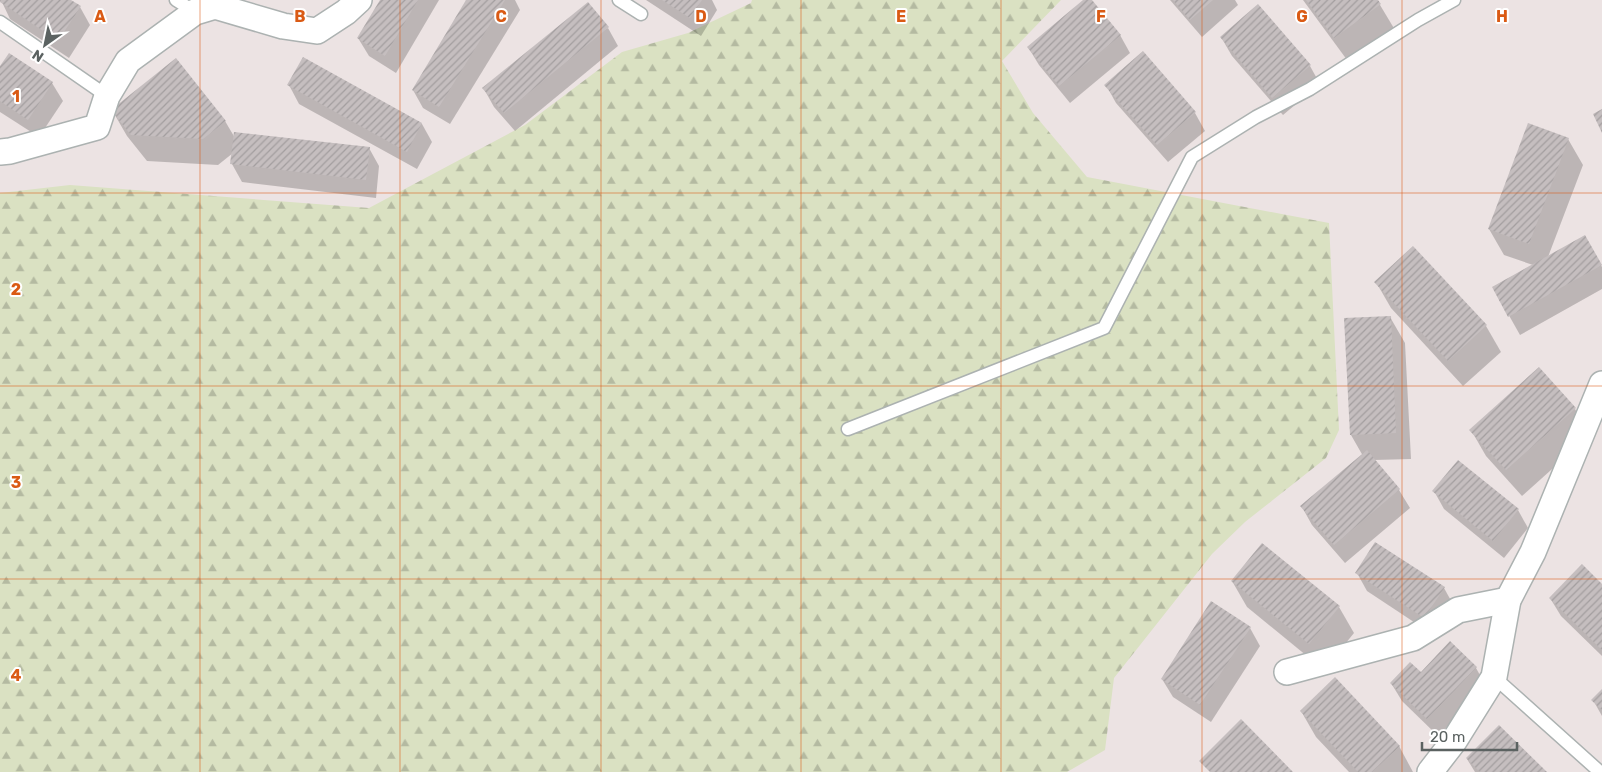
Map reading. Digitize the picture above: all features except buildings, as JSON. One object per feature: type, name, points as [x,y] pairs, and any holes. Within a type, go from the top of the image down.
[{"type":"street","points":[[0,152],[10,151],[97,127],[107,96],[128,61],[186,6],[215,6],[283,26],[317,31],[346,12],[360,0]]},
{"type":"street","points":[[1430,772],[1454,741],[1494,677],[1508,600],[1533,552],[1602,384]]},
{"type":"street","points":[[1287,672],[1413,638],[1458,610],[1508,600]]},
{"type":"lane","points":[[620,0],[641,14]]},
{"type":"lane","points":[[848,429],[1104,328],[1192,157],[1256,117],[1310,89],[1418,20],[1454,0]]},
{"type":"lane","points":[[0,22],[107,96]]},
{"type":"lane","points":[[1494,677],[1600,772]]},
{"type":"green space","points":[[752,0],[1061,0],[1002,61],[1033,113],[1087,177],[1329,223],[1339,430],[1326,458],[1245,522],[1212,554],[1114,678],[1105,750],[1067,772],[0,772],[0,193],[70,185],[369,208],[525,125],[622,52],[688,33],[751,3]]}]
